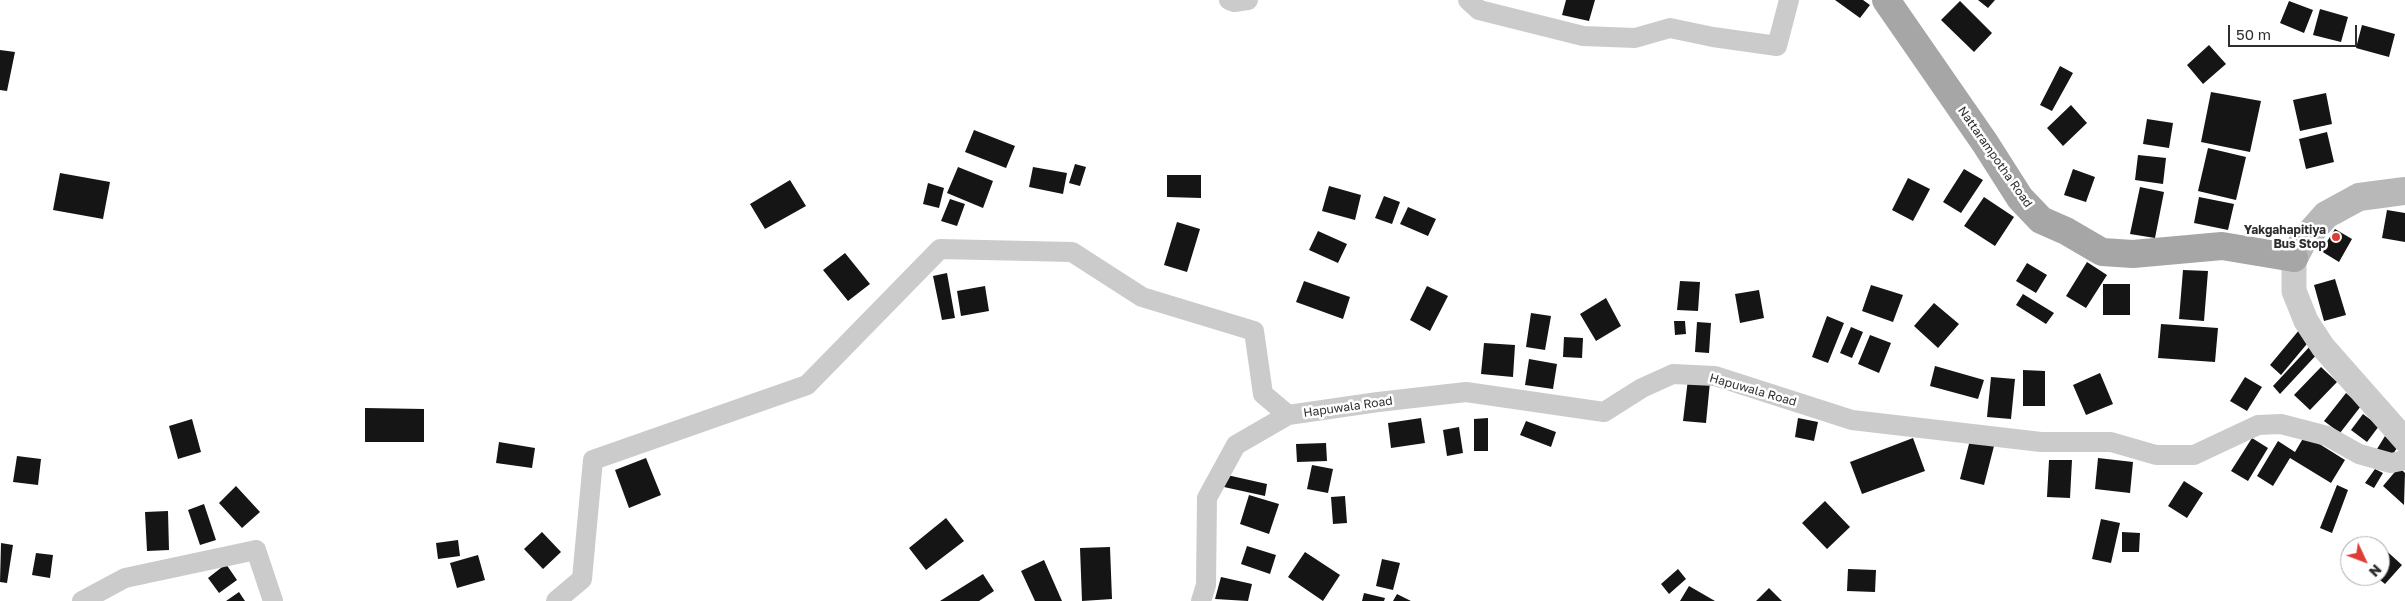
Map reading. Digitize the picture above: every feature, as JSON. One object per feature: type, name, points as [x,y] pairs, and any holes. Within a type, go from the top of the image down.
[{"type":"main road","name":"Nattarampotha Road","points":[[1886,0],[1985,143],[2020,198],[2040,220],[2102,252],[2133,254],[2222,246],[2240,247],[2294,258]]},
{"type":"main road","points":[[2294,258],[2313,228],[2332,212],[2360,197],[2405,191]]},
{"type":"street","points":[[1229,0],[1234,2],[1248,0]]},
{"type":"street","points":[[1468,0],[1479,10],[1583,36],[1635,38],[1670,28],[1713,37],[1777,46],[1789,0]]},
{"type":"street","points":[[556,601],[582,579],[593,460],[807,385],[940,248],[1072,252],[1142,297],[1254,331],[1263,394],[1288,415]]},
{"type":"street","points":[[2294,258],[2294,291],[2306,320],[2324,347],[2405,440]]},
{"type":"street","name":"Hapuwala Road","points":[[1201,601],[1206,585],[1207,498],[1236,445],[1288,415],[1378,402],[1466,392],[1604,412],[1642,388],[1673,374],[1715,376],[1862,421],[2041,442],[2111,442],[2156,455],[2194,455],[2258,425],[2281,424],[2327,436],[2359,454],[2391,464],[2405,460]]},
{"type":"street","points":[[82,601],[124,578],[256,550],[273,601]]},
{"type":"building","points":[[1566,0],[1595,0],[1589,21],[1562,15]]},
{"type":"building","points":[[1835,0],[1863,0],[1870,5],[1860,18]]},
{"type":"building","points":[[1978,0],[1995,0],[1988,8]]},
{"type":"building","points":[[1960,1],[1992,33],[1974,52],[1941,20]]},
{"type":"building","points":[[2289,1],[2313,10],[2304,33],[2280,23]]},
{"type":"building","points":[[2320,9],[2348,17],[2341,42],[2313,35]]},
{"type":"building","points":[[2362,25],[2395,34],[2389,57],[2356,48]]},
{"type":"building","points":[[2209,45],[2226,64],[2203,84],[2187,65]]},
{"type":"building","points":[[0,50],[15,52],[7,91],[0,90]]},
{"type":"building","points":[[2060,66],[2073,73],[2052,111],[2040,105]]},
{"type":"building","points":[[2211,92],[2261,101],[2250,152],[2201,142]]},
{"type":"building","points":[[2326,93],[2332,124],[2300,131],[2293,100]]},
{"type":"building","points":[[2071,105],[2087,123],[2063,146],[2047,128]]},
{"type":"building","points":[[2147,119],[2173,123],[2169,148],[2143,144]]},
{"type":"building","points":[[974,130],[1015,146],[1006,168],[965,152]]},
{"type":"building","points":[[2327,132],[2334,162],[2306,169],[2299,139]]},
{"type":"building","points":[[2208,148],[2246,157],[2236,200],[2198,191]]},
{"type":"building","points":[[2138,155],[2166,158],[2163,184],[2135,180]]},
{"type":"building","points":[[1075,164],[1086,167],[1080,186],[1069,183]]},
{"type":"building","points":[[958,167],[993,181],[983,208],[947,193]]},
{"type":"building","points":[[1033,167],[1067,173],[1063,194],[1029,187]]},
{"type":"building","points":[[1964,169],[1983,180],[1961,213],[1943,202]]},
{"type":"building","points":[[2073,169],[2095,177],[2086,202],[2064,195]]},
{"type":"building","points":[[60,173],[110,182],[103,219],[53,210]]},
{"type":"building","points":[[1167,175],[1201,175],[1201,198],[1167,197]]},
{"type":"building","points":[[1908,178],[1930,189],[1913,221],[1892,210]]},
{"type":"building","points":[[790,180],[806,206],[765,229],[750,204]]},
{"type":"building","points":[[928,183],[944,188],[939,208],[923,204]]},
{"type":"building","points":[[1329,186],[1361,195],[1355,220],[1322,211]]},
{"type":"building","points":[[2140,187],[2164,192],[2155,238],[2130,234]]},
{"type":"building","points":[[1384,196],[1400,202],[1392,224],[1375,218]]},
{"type":"building","points":[[1984,197],[2014,217],[1995,246],[1964,226]]},
{"type":"building","points":[[2199,197],[2234,204],[2228,230],[2194,223]]},
{"type":"building","points":[[950,199],[965,204],[957,226],[941,221]]},
{"type":"building","points":[[1408,207],[1436,219],[1428,236],[1400,224]]},
{"type":"building","points":[[2387,210],[2405,213],[2405,242],[2382,238]]},
{"type":"building","points":[[1177,222],[1200,229],[1187,272],[1164,265]]},
{"type":"building","points":[[2335,229],[2352,239],[2339,262],[2321,251]]},
{"type":"building","points":[[1318,231],[1347,244],[1338,263],[1309,250]]},
{"type":"building","points":[[845,253],[870,284],[848,301],[823,270]]},
{"type":"building","points":[[2087,262],[2107,275],[2086,308],[2066,296]]},
{"type":"building","points":[[2027,263],[2047,275],[2036,293],[2016,281]]},
{"type":"building","points":[[2183,270],[2208,271],[2204,321],[2179,319]]},
{"type":"building","points":[[947,273],[955,318],[942,320],[933,276]]},
{"type":"building","points":[[2335,279],[2346,315],[2324,321],[2314,285]]},
{"type":"building","points":[[1304,281],[1350,297],[1343,319],[1296,302]]},
{"type":"building","points":[[1680,281],[1700,282],[1698,311],[1677,310]]},
{"type":"building","points":[[2103,284],[2130,284],[2130,315],[2103,315]]},
{"type":"building","points":[[1871,285],[1903,295],[1893,322],[1862,311]]},
{"type":"building","points":[[985,286],[989,311],[961,316],[957,291]]},
{"type":"building","points":[[1427,286],[1448,296],[1430,331],[1410,320]]},
{"type":"building","points":[[1759,290],[1764,318],[1740,323],[1735,294]]},
{"type":"building","points":[[2023,294],[2054,313],[2046,324],[2016,305]]},
{"type":"building","points":[[1606,298],[1621,326],[1596,341],[1580,314]]},
{"type":"building","points":[[1934,303],[1959,324],[1938,348],[1914,326]]},
{"type":"building","points":[[1531,313],[1551,316],[1545,350],[1526,347]]},
{"type":"building","points":[[1827,316],[1844,323],[1828,363],[1812,357]]},
{"type":"building","points":[[1674,321],[1685,321],[1686,334],[1675,335]]},
{"type":"building","points":[[1697,322],[1711,323],[1709,353],[1695,352]]},
{"type":"building","points":[[2161,324],[2218,328],[2215,362],[2158,358]]},
{"type":"building","points":[[1851,327],[1863,332],[1852,358],[1840,353]]},
{"type":"building","points":[[2300,329],[2311,339],[2281,375],[2270,365]]},
{"type":"building","points":[[1870,335],[1891,343],[1879,373],[1858,364]]},
{"type":"building","points":[[1564,337],[1583,338],[1582,358],[1563,357]]},
{"type":"building","points":[[1484,343],[1515,345],[1513,377],[1481,374]]},
{"type":"building","points":[[2312,344],[2320,351],[2280,394],[2273,386]]},
{"type":"building","points":[[1529,359],[1557,364],[1553,389],[1525,385]]},
{"type":"building","points":[[1935,366],[1984,380],[1978,399],[1930,386]]},
{"type":"building","points":[[2321,367],[2337,382],[2310,410],[2294,395]]},
{"type":"building","points":[[2023,370],[2045,371],[2045,406],[2023,406]]},
{"type":"building","points":[[2100,373],[2113,404],[2086,415],[2073,385]]},
{"type":"building","points":[[1991,377],[2015,379],[2011,419],[1987,417]]},
{"type":"building","points":[[2245,377],[2262,387],[2247,411],[2230,401]]},
{"type":"building","points":[[1688,379],[1710,382],[1706,423],[1683,421]]},
{"type":"building","points":[[2346,393],[2361,406],[2340,433],[2324,421]]},
{"type":"building","points":[[365,408],[424,409],[424,442],[365,442]]},
{"type":"building","points":[[2363,414],[2379,426],[2367,442],[2351,430]]},
{"type":"building","points":[[1421,418],[1425,443],[1391,448],[1388,423]]},
{"type":"building","points":[[1488,418],[1488,451],[1474,451],[1474,419]]},
{"type":"building","points":[[1798,418],[1818,422],[1814,441],[1795,437]]},
{"type":"building","points":[[192,419],[201,452],[178,459],[169,426]]},
{"type":"building","points":[[1526,421],[1556,432],[1551,447],[1520,435]]},
{"type":"building","points":[[1459,427],[1463,453],[1447,456],[1443,430]]},
{"type":"building","points":[[2305,435],[2345,460],[2331,483],[2290,458],[2273,486],[2257,476],[2278,441],[2295,452]]},
{"type":"building","points":[[2385,436],[2399,445],[2391,457],[2377,449]]},
{"type":"building","points":[[1913,438],[1925,471],[1862,494],[1850,462]]},
{"type":"building","points":[[2252,438],[2268,448],[2248,481],[2231,471]]},
{"type":"building","points":[[1970,440],[1994,446],[1984,485],[1960,479]]},
{"type":"building","points":[[499,442],[535,448],[532,468],[496,463]]},
{"type":"building","points":[[1326,443],[1327,461],[1297,462],[1296,444]]},
{"type":"building","points":[[17,456],[41,459],[38,485],[13,482]]},
{"type":"building","points":[[646,458],[661,495],[629,508],[615,470]]},
{"type":"building","points":[[2098,458],[2133,462],[2130,493],[2095,489]]},
{"type":"building","points":[[2049,460],[2072,460],[2070,498],[2047,497]]},
{"type":"building","points":[[1312,465],[1333,469],[1328,493],[1307,489]]},
{"type":"building","points":[[2399,467],[2405,473],[2404,505],[2383,486]]},
{"type":"building","points":[[2375,469],[2383,473],[2374,488],[2365,483]]},
{"type":"building","points":[[1227,475],[1267,484],[1265,496],[1224,487]]},
{"type":"building","points":[[2184,481],[2203,493],[2187,518],[2168,506]]},
{"type":"building","points":[[2337,485],[2348,490],[2332,533],[2320,528]]},
{"type":"building","points":[[236,486],[260,512],[242,528],[219,503]]},
{"type":"building","points":[[1249,495],[1279,504],[1269,534],[1240,524]]},
{"type":"building","points":[[1345,496],[1347,523],[1333,524],[1331,497]]},
{"type":"building","points":[[1825,501],[1850,527],[1827,549],[1802,523]]},
{"type":"building","points":[[204,504],[216,540],[200,545],[188,510]]},
{"type":"building","points":[[168,511],[169,550],[147,551],[145,512]]},
{"type":"building","points":[[946,518],[964,541],[926,570],[909,548]]},
{"type":"building","points":[[2101,519],[2120,523],[2111,563],[2092,559]]},
{"type":"building","points":[[542,532],[561,552],[543,569],[524,549]]},
{"type":"building","points":[[2122,532],[2140,533],[2139,552],[2122,552]]},
{"type":"building","points":[[458,540],[460,556],[438,559],[436,543]]},
{"type":"building","points":[[1,543],[13,545],[7,583],[0,582]]},
{"type":"building","points":[[1247,546],[1276,555],[1270,574],[1241,564]]},
{"type":"building","points":[[1110,547],[1112,599],[1082,601],[1080,548]]},
{"type":"building","points":[[1305,552],[1340,575],[1323,601],[1288,577]]},
{"type":"building","points":[[36,553],[53,555],[50,578],[32,575]]},
{"type":"building","points":[[2390,554],[2402,565],[2390,578]]},
{"type":"building","points":[[478,555],[485,580],[457,588],[450,563]]},
{"type":"building","points":[[1382,559],[1400,563],[1393,590],[1376,586]]},
{"type":"building","points":[[1044,560],[1062,601],[1035,601],[1021,571]]},
{"type":"building","points":[[226,564],[237,580],[219,593],[208,578]]},
{"type":"building","points":[[1678,569],[1686,579],[1669,594],[1661,584]]},
{"type":"building","points":[[1848,569],[1876,570],[1875,592],[1847,591]]},
{"type":"building","points":[[983,574],[994,591],[979,601],[940,601]]},
{"type":"building","points":[[1221,577],[1252,584],[1248,601],[1215,599]]},
{"type":"building","points":[[1689,586],[1715,601],[1680,601]]},
{"type":"building","points":[[1769,588],[1782,601],[1756,601]]},
{"type":"building","points":[[239,592],[245,601],[226,601]]},
{"type":"building","points":[[1364,593],[1385,598],[1384,601],[1362,601]]},
{"type":"building","points":[[1397,594],[1411,601],[1393,601]]},
{"type":"place","name":"Yakgahapitiya Bus Stop","points":[[2336,237]]}]
